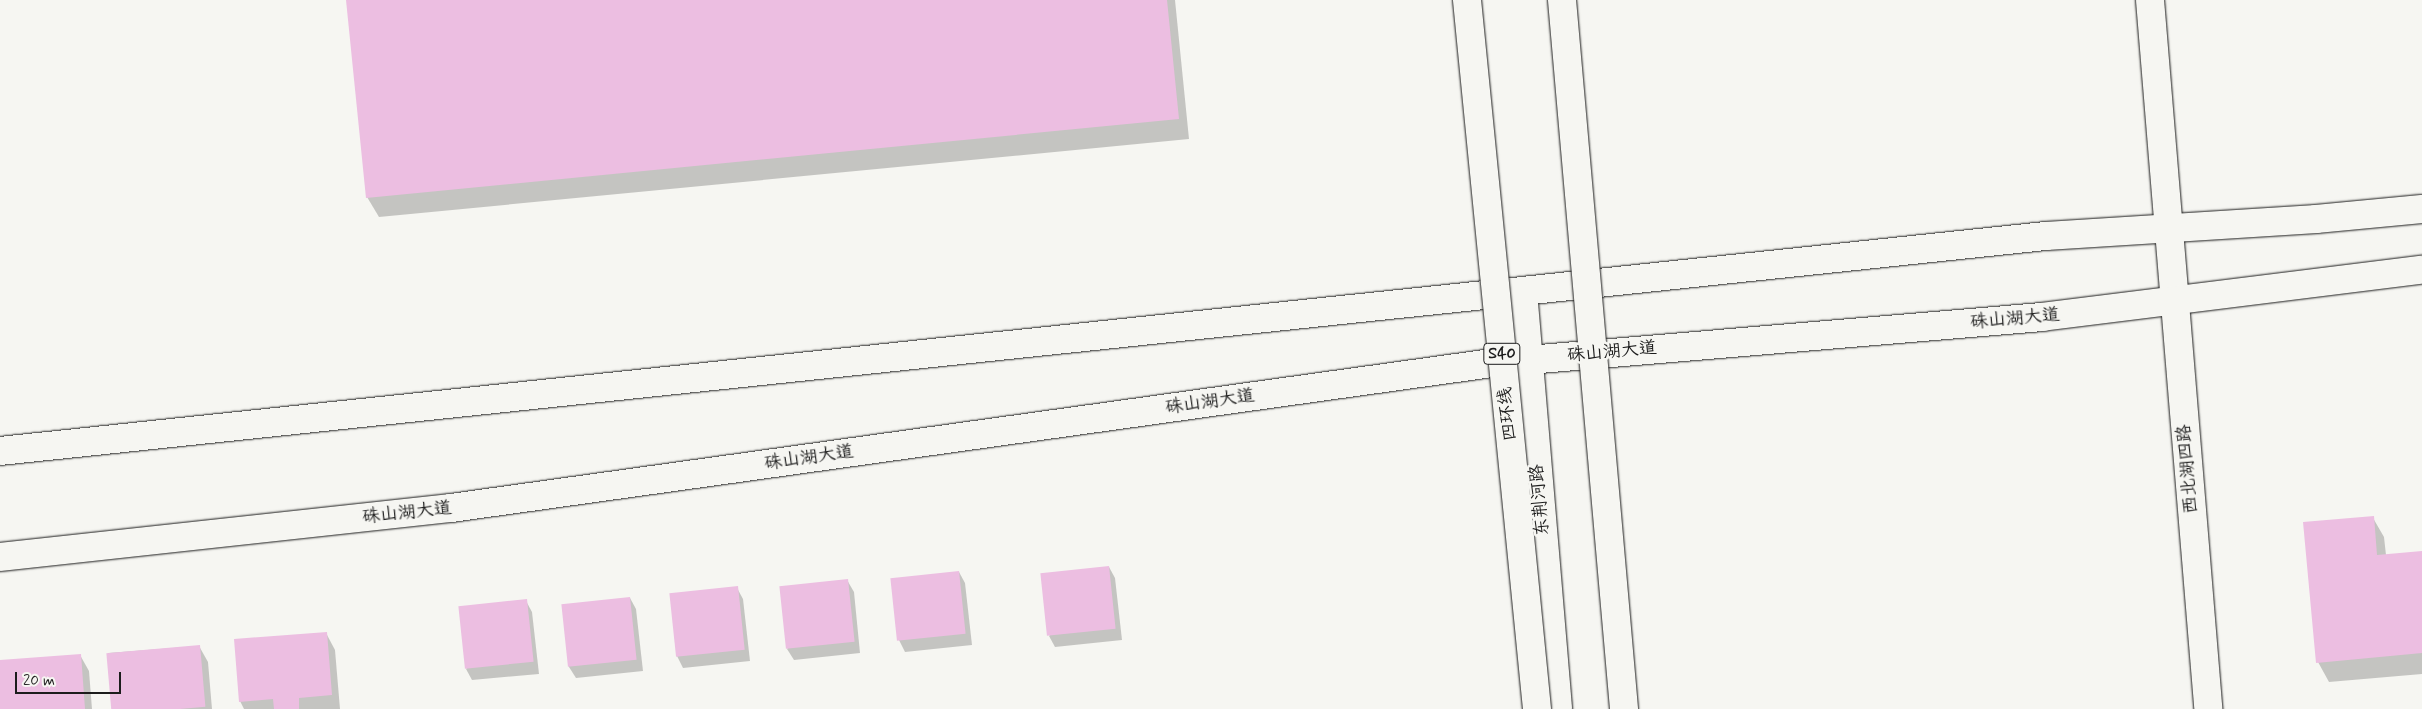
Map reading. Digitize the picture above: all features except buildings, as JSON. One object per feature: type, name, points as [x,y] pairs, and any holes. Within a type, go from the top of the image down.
[{"type":"main road","name":"四环线","points":[[1467,0],[1537,709]]},
{"type":"main road","points":[[1562,0],[1624,709]]},
{"type":"main road","name":"西北湖四路","points":[[2150,0],[2208,709]]},
{"type":"main road","points":[[0,451],[2046,236],[2169,230],[2422,209]]},
{"type":"main road","name":"硃山湖大道","points":[[0,558],[451,508],[1529,359],[2042,317],[2422,270]]},
{"type":"main road","name":"东荆河路","points":[[1523,291],[1558,709]]}]
